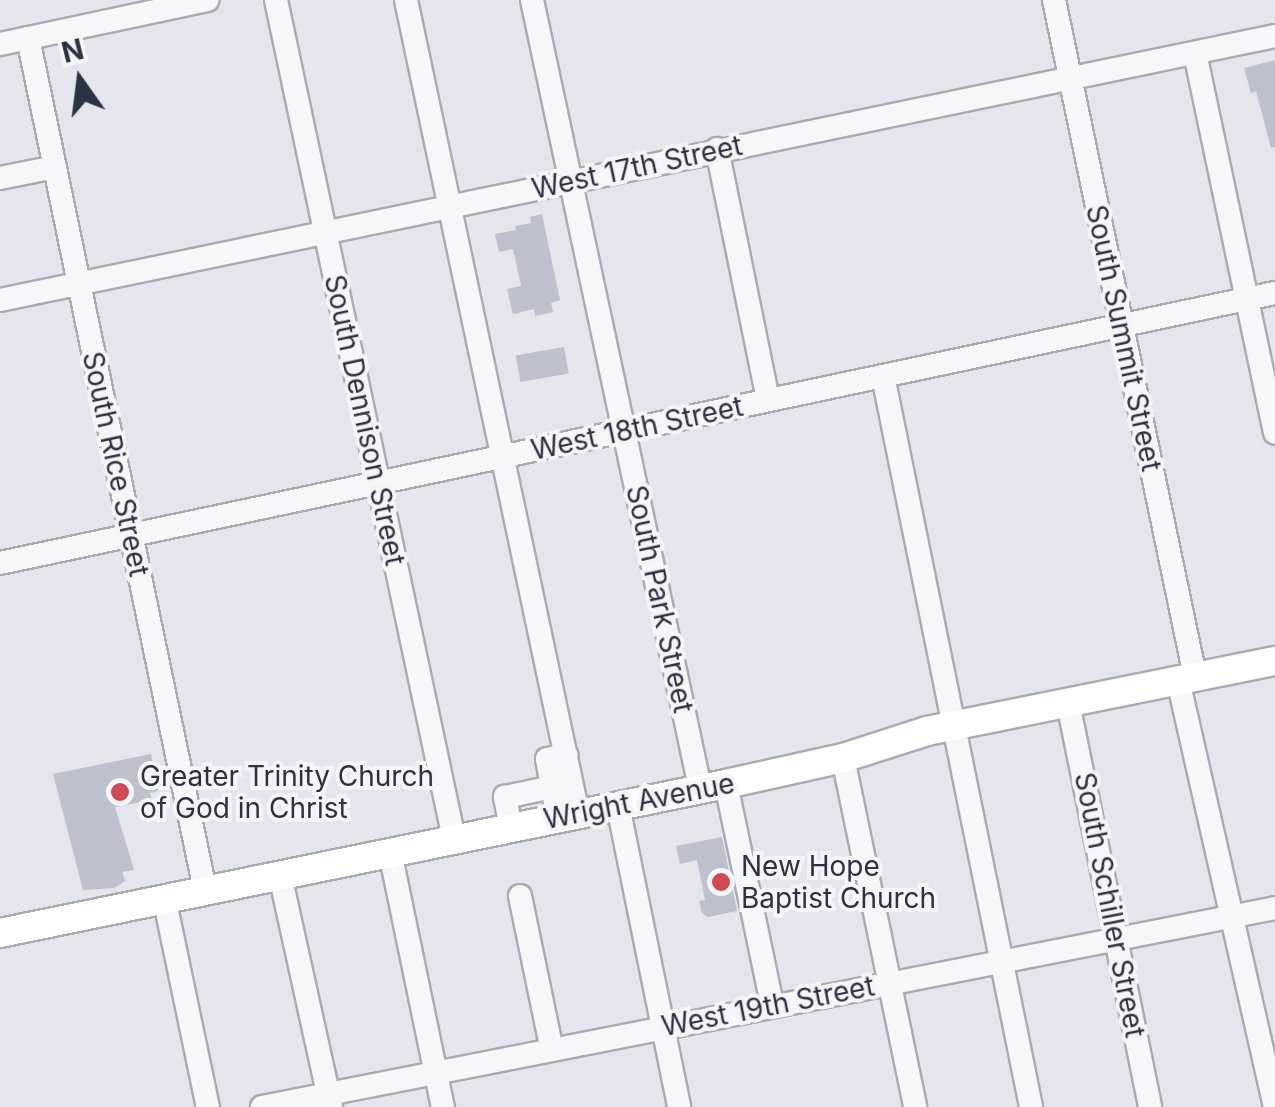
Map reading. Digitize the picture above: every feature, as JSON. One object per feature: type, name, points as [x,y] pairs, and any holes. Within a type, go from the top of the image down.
[{"type":"main road","name":"Wright Avenue","points":[[0,933],[713,786],[843,758],[954,726],[1275,661]]},
{"type":"street","points":[[0,44],[123,9],[207,0]]},
{"type":"street","name":"South Dennison Street","points":[[276,0],[454,839]]},
{"type":"street","points":[[406,0],[567,755],[568,816]]},
{"type":"street","name":"South Park Street","points":[[532,0],[623,431],[772,1005]]},
{"type":"street","name":"South Summit Street","points":[[1054,0],[1122,326],[1186,678],[1275,1106]]},
{"type":"street","name":"West 17th Street","points":[[0,300],[1275,36]]},
{"type":"street","name":"South Rice Street","points":[[28,38],[204,890]]},
{"type":"street","points":[[1195,52],[1275,433]]},
{"type":"street","points":[[717,150],[768,400]]},
{"type":"street","points":[[0,178],[55,167]]},
{"type":"street","name":"West 18th Street","points":[[0,563],[1275,293]]},
{"type":"street","points":[[883,376],[1031,1107]]},
{"type":"street","name":"South Schiller Street","points":[[1068,703],[1150,1107]]},
{"type":"street","points":[[567,755],[548,759],[552,787],[568,816]]},
{"type":"street","points":[[843,758],[916,1107]]},
{"type":"street","points":[[510,828],[504,796],[552,787]]},
{"type":"street","points":[[618,806],[679,1107]]},
{"type":"street","points":[[390,852],[443,1107]]},
{"type":"street","points":[[280,874],[330,1100]]},
{"type":"street","points":[[520,896],[552,1050]]},
{"type":"street","points":[[164,897],[208,1107]]},
{"type":"street","name":"West 19th Street","points":[[262,1107],[330,1100],[663,1027],[1275,908]]},
{"type":"building","points":[[1275,60],[1275,147],[1271,148],[1256,91],[1251,93],[1244,68]]},
{"type":"building","points":[[542,214],[560,300],[551,303],[553,312],[535,316],[534,309],[513,314],[507,289],[521,286],[513,249],[499,252],[495,234],[516,230],[515,226],[531,223],[530,217]]},
{"type":"building","points":[[564,347],[569,374],[520,382],[516,356]]},
{"type":"building","name":"Greater Trinity Church of God in Christ","points":[[151,754],[158,791],[150,793],[152,800],[115,807],[134,870],[122,872],[125,881],[114,888],[83,890],[53,774]]},
{"type":"building","name":"New Hope Baptist Church","points":[[722,837],[737,911],[708,917],[702,913],[699,901],[705,900],[697,860],[680,864],[676,846]]},
{"type":"place","name":"Greater Trinity Church of God in Christ","points":[[120,792]]},
{"type":"place","name":"New Hope Baptist Church","points":[[721,882]]}]
